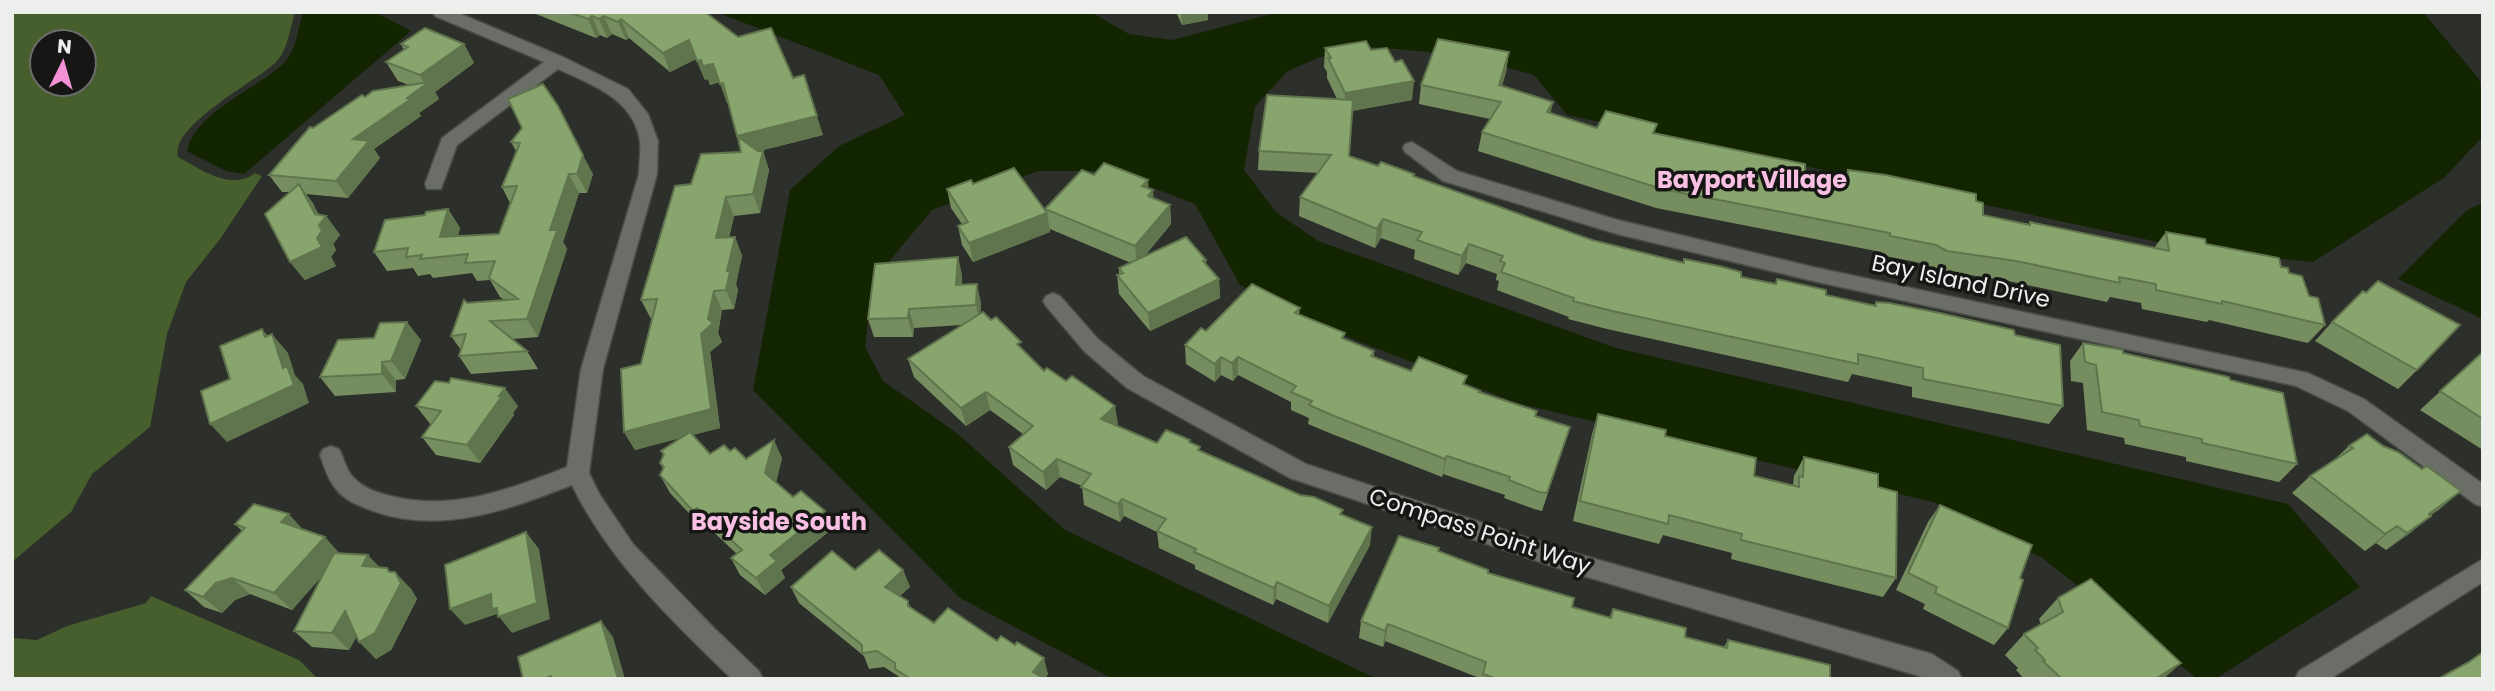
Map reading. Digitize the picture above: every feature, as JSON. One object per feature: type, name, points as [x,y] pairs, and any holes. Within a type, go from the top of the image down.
[{"type":"street","points":[[441,12],[557,61],[622,93],[639,114],[649,141],[648,174],[592,369],[578,473],[597,510],[625,551],[747,678]]},
{"type":"street","points":[[434,184],[449,142],[557,61]]},
{"type":"street","name":"Bay Island Drive","points":[[1412,148],[1450,176],[1617,227],[1813,274],[2300,379],[2356,405],[2483,497]]},
{"type":"street","name":"Compass Point Way","points":[[1053,301],[1091,345],[1135,382],[1298,471],[1567,561],[1932,666],[1949,679]]},
{"type":"street","points":[[331,455],[344,483],[358,494],[402,511],[429,513],[483,507],[578,473]]},
{"type":"street","points":[[2308,679],[2483,569]]},
{"type":"shaded area","points":[[12,12],[295,12],[286,45],[276,62],[200,118],[179,145],[178,157],[216,177],[236,180],[255,173],[262,176],[220,239],[186,282],[167,334],[150,427],[92,474],[71,512],[12,562]]},
{"type":"shaded area","points":[[303,12],[375,12],[411,31],[244,174],[226,171],[187,151],[192,137],[214,113],[284,63],[294,46]]},
{"type":"shaded area","points":[[716,12],[1091,12],[1129,34],[1172,40],[1279,12],[2423,12],[2479,79],[2483,99],[2483,136],[2445,177],[2313,262],[2200,251],[1567,115],[1534,75],[1460,55],[1374,47],[1320,57],[1288,71],[1255,106],[1244,170],[1276,212],[1318,241],[1616,348],[2288,504],[2360,587],[2215,679],[2198,679],[2042,558],[1933,502],[1517,403],[1355,340],[1240,285],[1195,204],[1109,171],[1038,171],[932,210],[872,282],[865,347],[883,381],[958,434],[1065,530],[1377,679],[1113,679],[960,598],[753,390],[790,190],[839,146],[905,115],[879,75]]},
{"type":"shaded area","points":[[2483,203],[2483,319],[2398,279],[2467,210]]},
{"type":"shaded area","points":[[151,596],[299,660],[318,679],[12,679],[12,638],[37,640],[67,626],[146,603]]},
{"type":"building","points":[[568,12],[705,12],[738,37],[771,28],[793,78],[804,75],[817,116],[737,136],[723,83],[720,84],[713,64],[703,66],[701,60],[697,61],[689,40],[663,53],[621,19],[618,22],[604,16],[599,19],[592,16],[588,19]]},
{"type":"building","points":[[425,28],[464,44],[420,75],[386,62],[408,47],[401,44]]},
{"type":"building","points":[[1438,39],[1509,52],[1499,85],[1553,102],[1547,112],[1597,128],[1606,111],[1657,124],[1653,133],[1805,164],[1805,172],[1812,173],[1812,176],[1847,186],[1848,170],[1886,175],[1976,194],[1976,201],[1983,203],[1983,215],[2030,225],[2030,222],[2169,251],[2166,232],[2205,239],[2206,244],[2279,258],[2281,267],[2288,268],[2289,273],[2302,276],[2309,296],[2318,298],[2325,325],[2222,301],[2222,304],[2156,290],[2156,284],[2119,277],[2120,283],[2016,261],[1947,251],[1936,245],[1890,236],[1890,233],[1662,189],[1482,132],[1501,102],[1421,85]]},
{"type":"building","points":[[1366,41],[1371,50],[1387,48],[1395,62],[1402,60],[1414,81],[1345,93],[1325,48]]},
{"type":"building","points":[[429,82],[407,98],[411,99],[353,139],[369,141],[336,181],[269,175],[310,127],[313,128],[362,95],[365,97],[373,91]]},
{"type":"building","points":[[543,84],[558,106],[583,155],[577,174],[569,174],[550,230],[557,230],[527,319],[490,321],[527,351],[459,356],[466,334],[451,336],[464,300],[467,303],[518,299],[489,278],[495,261],[465,263],[468,254],[420,259],[422,255],[406,257],[408,248],[374,252],[385,220],[425,215],[426,212],[448,209],[440,237],[499,234],[517,186],[502,187],[520,143],[511,142],[522,128],[508,99]]},
{"type":"building","points":[[1267,95],[1353,100],[1349,156],[1378,166],[1381,162],[1592,240],[1684,263],[1684,259],[1719,266],[1741,272],[1741,277],[1776,284],[1777,279],[1826,290],[1826,295],[1876,306],[1876,302],[1889,303],[1940,313],[2014,330],[2015,335],[2060,345],[2063,406],[1923,379],[1923,368],[1858,354],[1858,364],[1573,301],[1574,298],[1501,272],[1505,263],[1500,261],[1503,256],[1469,244],[1462,256],[1417,240],[1422,232],[1383,219],[1377,229],[1300,197],[1331,155],[1259,151]]},
{"type":"building","points":[[738,137],[758,151],[763,151],[753,194],[726,197],[716,238],[735,237],[727,271],[730,271],[726,290],[714,291],[708,319],[713,323],[701,334],[711,409],[624,432],[621,369],[641,364],[657,299],[641,300],[675,186],[691,184],[701,154],[741,152]]},
{"type":"building","points":[[1104,163],[1148,180],[1142,186],[1153,190],[1148,196],[1170,205],[1135,246],[1045,209],[1082,170],[1094,175]]},
{"type":"building","points":[[1014,168],[1047,213],[969,243],[958,226],[968,222],[947,189],[971,180],[973,184]]},
{"type":"building","points":[[299,184],[315,214],[326,216],[319,225],[322,231],[317,238],[322,247],[290,262],[265,214]]},
{"type":"building","points":[[1186,237],[1219,279],[1148,313],[1117,275],[1123,273],[1119,268]]},
{"type":"building","points":[[958,257],[956,285],[977,284],[976,305],[909,309],[908,318],[868,319],[875,264]]},
{"type":"building","points":[[2378,281],[2460,325],[2417,370],[2332,322],[2363,291],[2366,293]]},
{"type":"building","points":[[1252,284],[1300,308],[1295,313],[1345,333],[1342,338],[1374,351],[1371,356],[1411,371],[1419,357],[1467,376],[1463,384],[1479,392],[1537,411],[1535,416],[1570,427],[1547,493],[1509,480],[1510,477],[1447,456],[1445,459],[1334,416],[1309,405],[1312,401],[1291,392],[1296,386],[1238,357],[1232,363],[1221,357],[1215,364],[1185,345],[1201,328],[1206,331]]},
{"type":"building","points":[[983,312],[991,320],[996,317],[1021,342],[1017,344],[1044,371],[1047,368],[1066,381],[1072,376],[1115,406],[1101,419],[1157,443],[1166,430],[1190,440],[1189,442],[1200,447],[1198,450],[1300,495],[1314,497],[1343,510],[1340,514],[1372,527],[1329,606],[1277,582],[1274,588],[1194,552],[1196,549],[1157,531],[1166,519],[1122,499],[1118,504],[1081,487],[1091,474],[1057,459],[1043,472],[1009,447],[1033,426],[986,392],[961,408],[908,359]]},
{"type":"building","points":[[407,322],[391,361],[382,362],[382,374],[320,377],[338,340],[374,338],[380,323]]},
{"type":"building","points":[[262,329],[265,337],[272,334],[283,368],[287,366],[294,385],[210,424],[201,391],[230,379],[220,346]]},
{"type":"building","points":[[2083,343],[2123,350],[2123,353],[2229,377],[2230,380],[2283,393],[2297,464],[2202,443],[2202,439],[2140,426],[2139,420],[2102,412],[2096,365],[2085,362]]},
{"type":"building","points":[[2483,352],[2483,419],[2440,391]]},
{"type":"building","points":[[451,378],[505,388],[467,445],[422,437],[441,411],[416,406],[435,381],[449,383]]},
{"type":"building","points":[[1598,414],[1666,430],[1665,436],[1756,458],[1754,476],[1799,487],[1799,476],[1803,477],[1804,457],[1878,474],[1878,487],[1897,492],[1896,578],[1741,540],[1742,534],[1669,515],[1668,524],[1580,501]]},
{"type":"building","points":[[690,432],[710,454],[724,445],[730,451],[735,448],[746,459],[774,440],[765,473],[793,497],[801,491],[825,511],[770,555],[777,561],[756,578],[731,558],[742,550],[697,508],[693,511],[660,475],[664,467],[660,463],[664,454],[661,451]]},
{"type":"building","points":[[2367,434],[2422,469],[2427,466],[2461,491],[2407,533],[2397,526],[2385,534],[2310,476],[2353,448],[2349,446]]},
{"type":"building","points":[[254,504],[289,514],[281,522],[325,537],[274,593],[232,578],[216,583],[203,597],[185,590],[245,528],[235,524]]},
{"type":"building","points":[[1940,505],[2032,545],[2020,578],[2023,580],[2008,628],[1935,593],[1937,587],[1908,573]]},
{"type":"building","points":[[526,532],[537,603],[498,617],[497,608],[492,609],[491,594],[450,609],[445,565]]},
{"type":"building","points":[[1399,536],[1439,548],[1438,551],[1488,570],[1488,573],[1574,598],[1572,607],[1611,618],[1613,609],[1686,628],[1685,637],[1727,648],[1728,640],[1830,665],[1830,679],[1497,679],[1483,674],[1486,662],[1388,624],[1385,631],[1361,621]]},
{"type":"building","points":[[879,550],[903,570],[885,587],[908,601],[908,606],[934,623],[948,608],[997,641],[1001,636],[1015,645],[1017,642],[1044,658],[1033,672],[1045,679],[907,679],[908,677],[895,669],[895,663],[877,651],[862,653],[862,645],[791,587],[832,551],[855,570]]},
{"type":"building","points":[[334,553],[368,555],[362,566],[387,568],[389,572],[395,572],[401,583],[375,633],[359,642],[345,611],[332,633],[294,631]]},
{"type":"building","points":[[2091,579],[2181,663],[2155,679],[2062,679],[2043,661],[2045,660],[2035,650],[2038,648],[2024,634],[2063,612],[2058,598]]},
{"type":"building","points":[[601,621],[618,679],[552,679],[551,676],[544,679],[523,679],[518,657]]},
{"type":"building","points":[[2483,652],[2483,679],[2438,679],[2469,662]]},
{"type":"district","name":"Bayport Village","points":[[1752,179]]},
{"type":"district","name":"Bayside South","points":[[779,521]]}]
